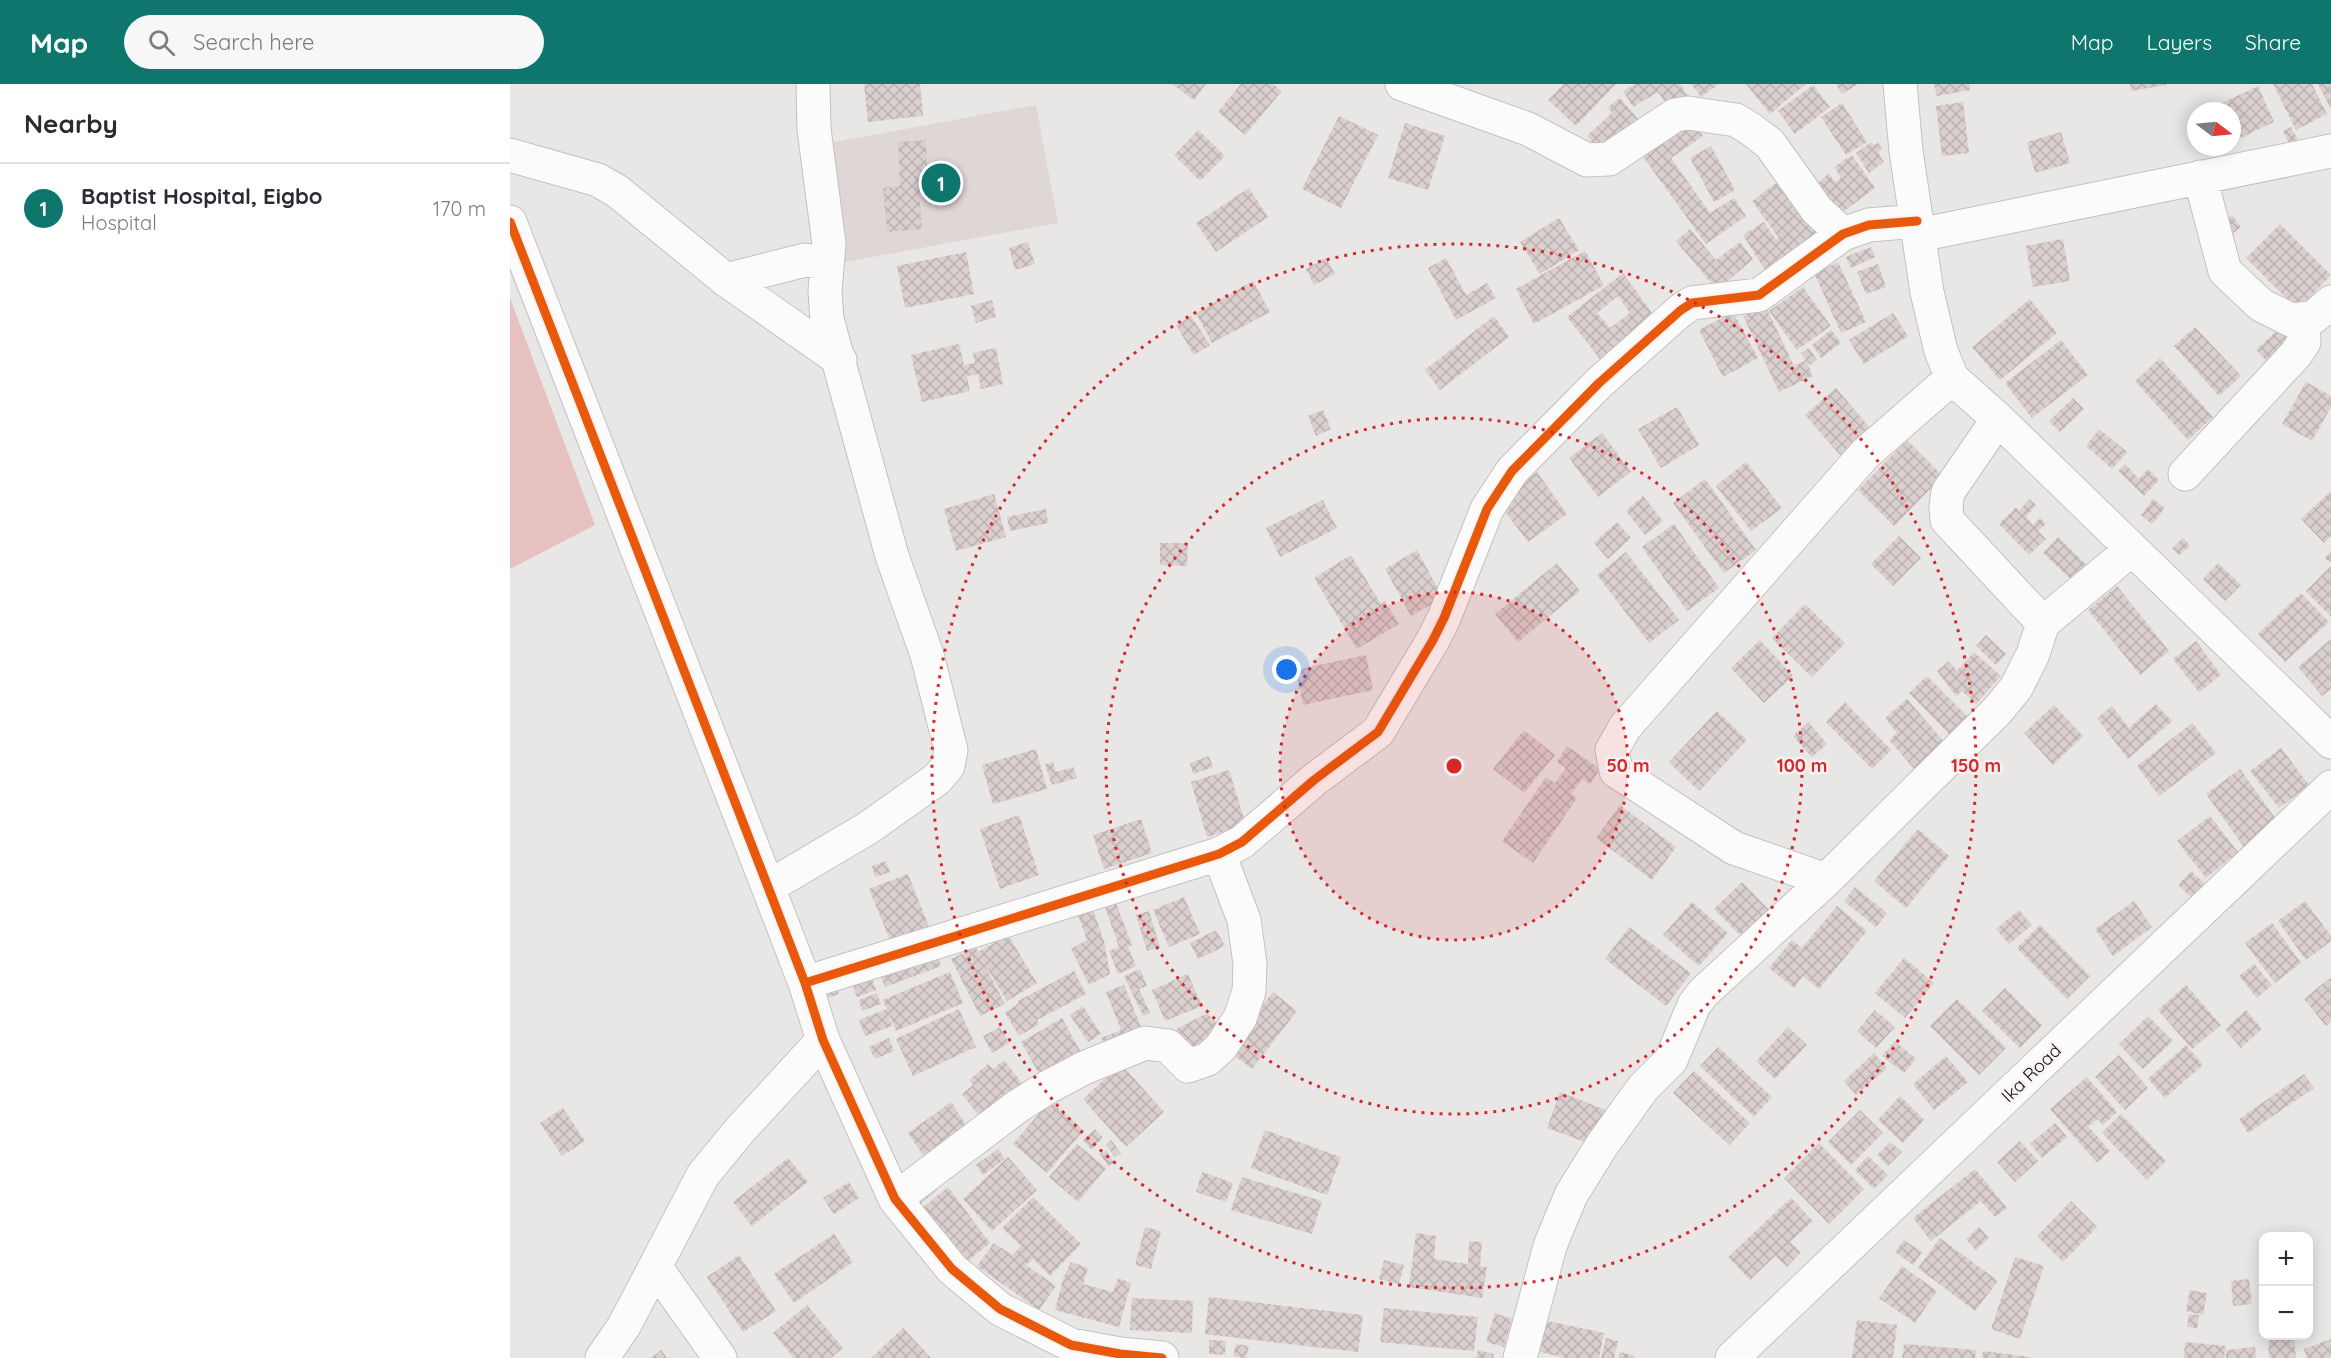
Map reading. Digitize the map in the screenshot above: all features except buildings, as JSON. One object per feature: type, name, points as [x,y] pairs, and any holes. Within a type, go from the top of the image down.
[{"type":"street","points":[[768,887],[868,828],[937,779],[948,766],[951,750],[927,655],[892,556],[827,319],[825,291],[829,244],[814,129],[813,84]]},
{"type":"street","points":[[1402,84],[1528,129],[1587,160],[1609,159],[1675,115],[1688,113],[1736,120],[1770,144],[1817,210],[1843,234]]},
{"type":"street","points":[[1900,84],[1906,151],[1927,292],[1941,351],[1952,378],[1998,419],[2331,742]]},
{"type":"street","points":[[805,983],[1220,854],[1242,842],[1314,780],[1378,732],[1444,618],[1487,509],[1512,471],[1599,383],[1681,310],[1692,303],[1759,295],[1843,234],[1869,225],[1918,228],[2200,177],[2331,150]]},
{"type":"street","points":[[510,155],[598,180],[608,186],[726,280],[840,360]]},
{"type":"street","points":[[2200,177],[2225,271],[2261,305],[2291,320],[2314,317],[2331,302]]},
{"type":"street","points":[[510,222],[805,983],[823,1040],[895,1199],[952,1269],[1000,1309],[1071,1345],[1119,1356],[1162,1358]]},
{"type":"street","points":[[726,280],[805,260],[827,263]]},
{"type":"street","points":[[2185,474],[2296,354],[2304,342],[2302,320]]},
{"type":"street","points":[[1826,880],[1734,848],[1616,771],[1612,750],[1625,727],[1865,454],[1952,378]]},
{"type":"street","points":[[1998,419],[1948,492],[1947,520],[2043,623]]},
{"type":"street","points":[[1520,1358],[1550,1246],[1571,1195],[1602,1145],[1643,1088],[1671,1060],[1694,1005],[1703,993],[1826,880],[2004,704],[2016,688],[2033,654],[2043,623],[2132,549]]},
{"type":"street","name":"Ika Road","points":[[1732,1358],[2331,787]]},
{"type":"street","points":[[895,1199],[1018,1106],[1084,1068],[1145,1043],[1168,1046],[1188,1066],[1208,1059],[1221,1047],[1240,1018],[1249,991],[1250,964],[1244,920],[1220,854]]},
{"type":"street","points":[[602,1358],[624,1326],[703,1175],[740,1130],[823,1040]]},
{"type":"street","points":[[656,1268],[720,1358]]},
{"type":"shaded area","points":[[1036,105],[1058,223],[845,262],[824,144]]},
{"type":"shaded area","points":[[510,298],[595,525],[510,569]]},
{"type":"cycle path","points":[[805,983],[1219,854],[1242,842],[1314,780],[1378,732],[1444,618],[1487,509],[1512,471],[1599,383],[1681,310],[1692,303],[1759,295],[1843,234],[1869,225],[1917,221]]},
{"type":"cycle path","points":[[510,222],[805,983],[823,1040],[895,1199],[952,1269],[1000,1309],[1071,1345],[1120,1354],[1162,1358]]},
{"type":"place","name":"Baptist Hospital, Eigbo","points":[[941,183]]}]
